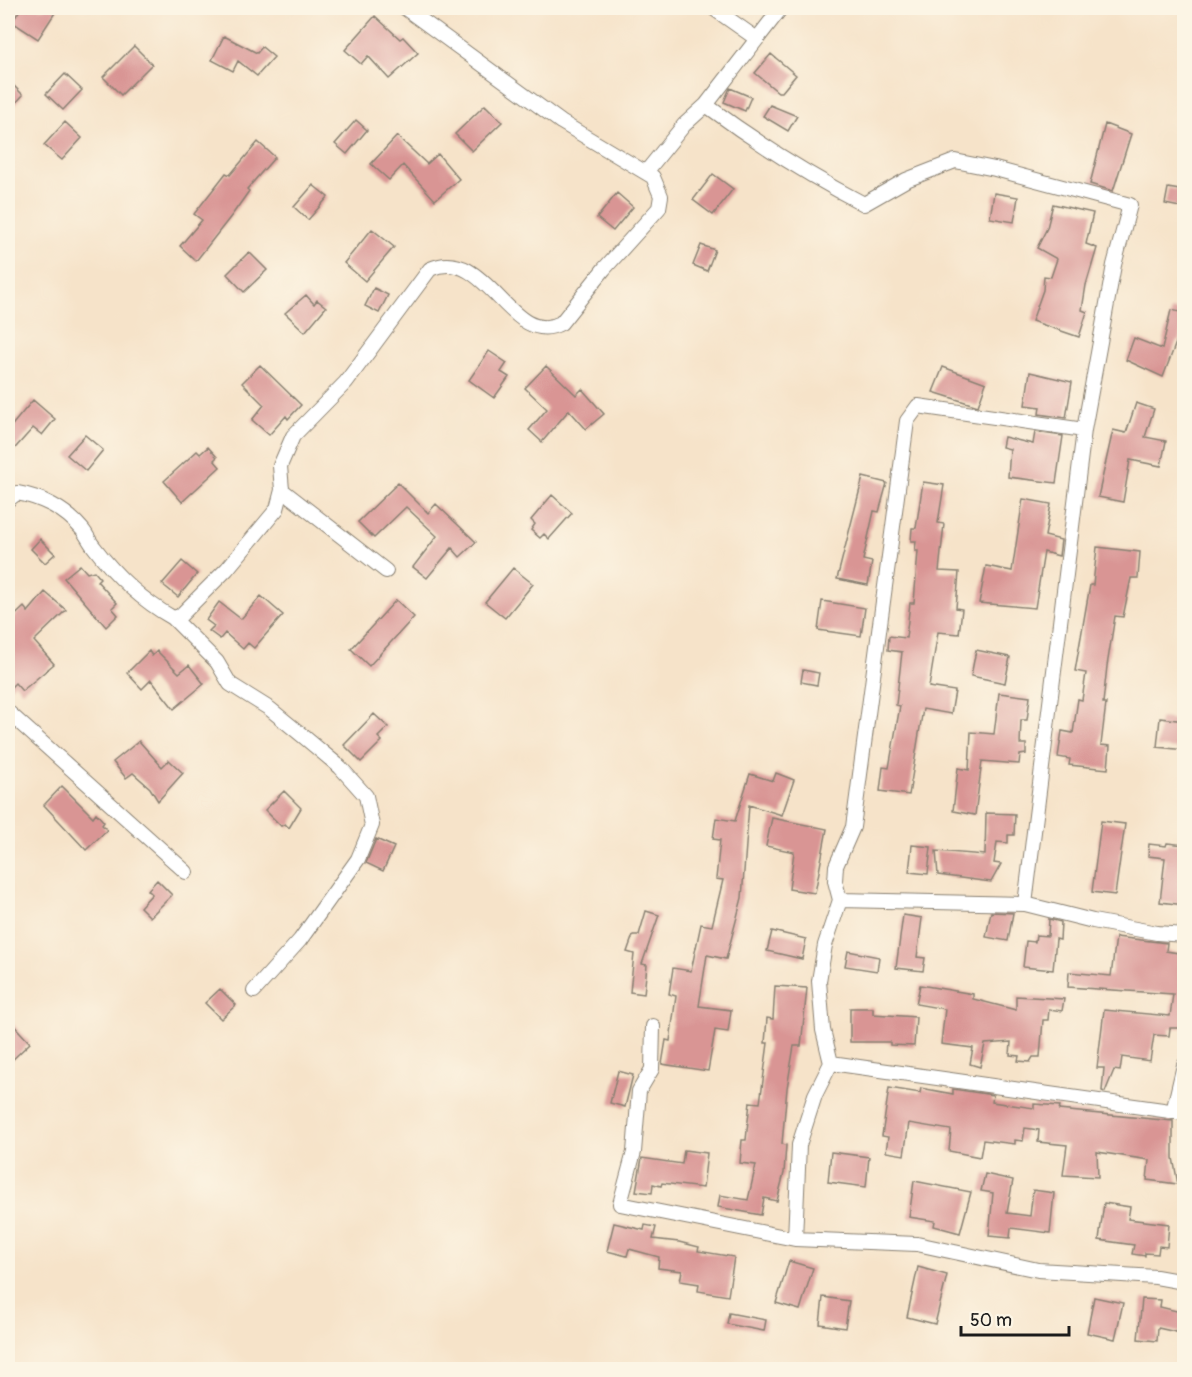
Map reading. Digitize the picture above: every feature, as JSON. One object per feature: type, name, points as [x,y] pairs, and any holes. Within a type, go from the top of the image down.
[{"type":"street","points":[[173,618],[180,616],[227,569],[277,509],[282,490],[280,466],[293,436],[346,382],[430,269],[442,263],[457,265],[482,280],[522,320],[538,328],[552,328],[561,323],[603,269],[659,208],[661,196],[653,177],[561,122],[405,8]]},
{"type":"street","points":[[713,8],[757,39]]},
{"type":"street","points":[[646,172],[684,125],[706,105],[781,8]]},
{"type":"street","points":[[706,105],[812,178],[864,204],[906,180],[955,161],[1130,205],[1114,265],[1084,430],[1025,904]]},
{"type":"street","points":[[795,1239],[799,1145],[815,1095],[831,1063],[823,1030],[819,981],[825,945],[840,900],[835,881],[836,866],[853,827],[907,421],[918,406],[1084,430]]},
{"type":"street","points":[[282,490],[386,571]]},
{"type":"street","points":[[8,500],[17,493],[34,496],[62,511],[82,528],[93,547],[128,585],[173,618],[218,662],[230,684],[299,732],[340,767],[366,796],[372,825],[358,859],[300,940],[254,991]]},
{"type":"street","points":[[8,712],[186,872]]},
{"type":"street","points":[[840,900],[1025,904],[1093,921],[1157,933],[1185,935]]},
{"type":"street","points":[[652,1026],[652,1069],[639,1091],[634,1152],[620,1204],[795,1239],[917,1244],[1038,1270],[1156,1277],[1185,1282]]},
{"type":"street","points":[[831,1063],[1179,1112],[1185,1065]]},
{"type":"building","points":[[21,8],[58,8],[38,39],[12,22]]},
{"type":"building","points":[[375,16],[400,39],[403,37],[418,53],[389,79],[368,56],[361,64],[345,50]]},
{"type":"building","points":[[224,36],[257,53],[262,47],[274,57],[257,76],[238,61],[233,71],[212,60]]},
{"type":"building","points":[[134,46],[152,64],[121,95],[103,77]]},
{"type":"building","points":[[771,54],[796,75],[782,92],[778,92],[755,73]]},
{"type":"building","points":[[65,74],[82,90],[63,110],[46,94]]},
{"type":"building","points":[[8,80],[23,95],[8,112]]},
{"type":"building","points":[[730,88],[751,97],[745,111],[724,102]]},
{"type":"building","points":[[485,105],[502,122],[472,151],[455,134]]},
{"type":"building","points":[[770,105],[797,116],[788,131],[763,116]]},
{"type":"building","points":[[356,120],[367,130],[347,154],[335,144]]},
{"type":"building","points":[[65,122],[82,138],[62,160],[44,145]]},
{"type":"building","points":[[1105,124],[1131,134],[1113,191],[1090,184]]},
{"type":"building","points":[[397,136],[427,164],[438,154],[459,179],[435,200],[403,165],[389,180],[371,164]]},
{"type":"building","points":[[258,142],[275,157],[247,189],[249,191],[232,215],[196,261],[180,246],[202,220],[194,214],[226,173],[230,175]]},
{"type":"building","points":[[713,174],[733,189],[713,215],[693,200]]},
{"type":"building","points":[[313,185],[328,197],[308,220],[294,207]]},
{"type":"building","points":[[1168,188],[1185,191],[1185,208],[1165,204]]},
{"type":"building","points":[[617,193],[633,207],[613,231],[597,218]]},
{"type":"building","points":[[994,193],[1018,197],[1014,222],[990,218]]},
{"type":"building","points":[[1053,204],[1093,213],[1086,244],[1097,248],[1086,285],[1082,310],[1087,312],[1079,337],[1032,321],[1043,290],[1044,276],[1051,277],[1057,259],[1037,248],[1047,228]]},
{"type":"building","points":[[372,229],[394,247],[365,281],[344,263]]},
{"type":"building","points":[[701,245],[715,250],[707,271],[693,265]]},
{"type":"building","points":[[249,252],[267,270],[244,292],[227,274]]},
{"type":"building","points":[[374,288],[388,295],[379,313],[365,306]]},
{"type":"building","points":[[306,295],[314,304],[317,300],[326,307],[305,332],[285,313]]},
{"type":"building","points":[[1171,310],[1185,313],[1185,317],[1179,341],[1177,340],[1163,377],[1126,360],[1134,338],[1162,349]]},
{"type":"building","points":[[489,351],[507,363],[501,372],[509,377],[494,398],[469,380]]},
{"type":"building","points":[[260,365],[301,405],[288,419],[286,416],[269,435],[252,420],[264,405],[242,383]]},
{"type":"building","points":[[546,366],[576,395],[582,389],[604,414],[586,429],[569,410],[542,442],[529,430],[547,409],[525,388]]},
{"type":"building","points":[[943,367],[986,383],[978,406],[933,392]]},
{"type":"building","points":[[1030,372],[1072,382],[1066,418],[1039,414],[1040,407],[1025,405]]},
{"type":"building","points":[[33,400],[55,419],[42,435],[33,428],[8,456],[8,430]]},
{"type":"building","points":[[1136,403],[1154,409],[1145,437],[1166,441],[1161,466],[1130,460],[1123,502],[1098,497],[1113,430],[1126,433]]},
{"type":"building","points":[[1035,432],[1063,436],[1056,483],[1008,477],[1010,449],[1002,447],[1004,437],[1033,444]]},
{"type":"building","points":[[85,435],[103,450],[86,471],[67,455]]},
{"type":"building","points":[[208,447],[217,457],[214,460],[220,467],[182,502],[164,481],[197,451],[200,454]]},
{"type":"building","points":[[863,477],[887,483],[879,512],[874,511],[863,560],[872,562],[868,585],[837,579]]},
{"type":"building","points":[[923,482],[944,485],[938,523],[944,524],[939,571],[959,572],[956,608],[962,609],[959,634],[938,632],[929,687],[955,691],[951,714],[923,709],[909,795],[880,791],[883,767],[889,768],[900,706],[896,705],[902,652],[888,650],[889,636],[906,638],[910,603],[914,603],[918,551],[915,551],[916,541],[911,541],[912,528],[916,528]]},
{"type":"building","points":[[398,483],[428,513],[436,504],[476,542],[460,557],[452,548],[427,578],[413,567],[437,536],[406,507],[374,538],[358,522]]},
{"type":"building","points":[[552,495],[572,513],[549,539],[544,534],[540,538],[531,530],[535,524],[531,520]]},
{"type":"building","points":[[1023,499],[1051,504],[1045,536],[1061,540],[1059,556],[1044,552],[1035,608],[979,603],[986,566],[1012,571]]},
{"type":"building","points":[[40,539],[55,554],[45,563],[31,549]]},
{"type":"building","points":[[1097,547],[1140,552],[1138,578],[1131,578],[1123,617],[1115,616],[1107,666],[1103,703],[1106,703],[1101,745],[1110,746],[1108,769],[1069,765],[1070,759],[1058,757],[1062,731],[1073,733],[1078,699],[1082,700],[1086,673],[1075,671],[1090,585],[1093,585]]},
{"type":"building","points":[[182,561],[197,574],[178,597],[162,584]]},
{"type":"building","points":[[80,565],[87,573],[94,571],[100,578],[97,581],[117,603],[112,608],[118,615],[106,627],[64,578]]},
{"type":"building","points":[[513,568],[533,584],[505,618],[485,602]]},
{"type":"building","points":[[45,592],[66,610],[34,641],[54,664],[22,691],[15,683],[8,690],[8,622],[24,607],[28,612]]},
{"type":"building","points":[[261,596],[283,615],[254,648],[248,643],[243,649],[225,633],[220,639],[209,631],[214,626],[206,620],[219,602],[241,619]]},
{"type":"building","points":[[396,600],[414,617],[369,666],[351,649]]},
{"type":"building","points":[[822,601],[865,608],[861,636],[818,630]]},
{"type":"building","points":[[976,650],[1010,657],[1005,683],[971,676]]},
{"type":"building","points":[[149,651],[152,656],[157,651],[179,673],[189,665],[204,684],[174,709],[151,680],[142,689],[127,673]]},
{"type":"building","points":[[803,670],[819,673],[817,685],[801,682]]},
{"type":"building","points":[[999,693],[1030,697],[1027,720],[1021,720],[1020,744],[1026,744],[1026,754],[1020,755],[1019,764],[982,761],[975,815],[953,811],[958,768],[969,770],[971,732],[994,734]]},
{"type":"building","points":[[374,714],[388,727],[378,737],[382,741],[361,762],[344,745]]},
{"type":"building","points":[[1160,718],[1185,721],[1185,750],[1157,747]]},
{"type":"building","points":[[139,741],[162,767],[169,760],[183,773],[158,801],[150,788],[133,773],[126,778],[113,762]]},
{"type":"building","points":[[776,773],[794,780],[782,815],[749,805],[742,898],[726,959],[707,955],[699,1006],[731,1010],[728,1032],[715,1030],[708,1071],[662,1064],[666,1040],[670,1041],[676,996],[669,994],[673,968],[691,971],[701,924],[712,926],[723,880],[716,879],[720,840],[713,839],[716,818],[735,821],[750,774],[773,781]]},
{"type":"building","points":[[62,786],[93,817],[96,813],[104,822],[102,825],[107,830],[86,850],[44,805]]},
{"type":"building","points":[[284,791],[301,808],[289,828],[285,824],[281,826],[265,810]]},
{"type":"building","points":[[986,813],[1015,814],[1014,835],[1008,835],[1008,843],[997,842],[994,863],[1001,864],[991,882],[938,875],[936,851],[985,855]]},
{"type":"building","points":[[772,818],[827,829],[815,893],[789,889],[794,852],[766,846]]},
{"type":"building","points":[[1101,821],[1125,824],[1115,895],[1092,892]]},
{"type":"building","points":[[376,839],[394,847],[383,871],[366,863]]},
{"type":"building","points":[[1167,843],[1185,845],[1185,905],[1160,902],[1165,858],[1148,856],[1149,844],[1166,846]]},
{"type":"building","points":[[912,845],[931,847],[928,874],[909,872]]},
{"type":"building","points":[[157,880],[172,895],[150,917],[140,907],[152,894],[148,890]]},
{"type":"building","points":[[646,911],[659,915],[642,964],[647,965],[644,994],[630,992],[634,954],[627,952],[633,935],[639,935]]},
{"type":"building","points":[[991,912],[1013,913],[1008,941],[986,937]]},
{"type":"building","points":[[903,915],[922,918],[917,957],[925,958],[923,971],[896,968]]},
{"type":"building","points":[[1049,919],[1061,922],[1060,940],[1056,939],[1053,970],[1023,967],[1026,941],[1035,942],[1036,935],[1048,936]]},
{"type":"building","points":[[772,931],[806,939],[802,959],[767,951]]},
{"type":"building","points":[[1116,937],[1167,943],[1166,951],[1185,954],[1183,1028],[1170,1028],[1169,1036],[1154,1035],[1150,1061],[1122,1057],[1120,1071],[1114,1070],[1105,1092],[1102,1091],[1104,1068],[1097,1068],[1104,1010],[1170,1016],[1173,994],[1068,987],[1069,972],[1111,976]]},
{"type":"building","points":[[848,951],[879,957],[877,971],[845,966]]},
{"type":"building","points":[[920,985],[973,994],[973,999],[1016,1010],[1016,996],[1064,999],[1062,1011],[1049,1009],[1048,1020],[1043,1020],[1040,1057],[1033,1057],[1030,1062],[1018,1061],[1019,1056],[1010,1055],[1011,1042],[985,1044],[980,1067],[970,1064],[973,1048],[941,1044],[945,1009],[916,1004]]},
{"type":"building","points":[[775,986],[807,988],[801,1046],[794,1046],[787,1088],[782,1144],[786,1145],[784,1173],[777,1201],[764,1198],[761,1215],[718,1207],[720,1195],[748,1200],[756,1165],[740,1163],[742,1140],[746,1140],[750,1102],[760,1103],[768,1043],[765,1043],[767,1018],[773,1019]]},
{"type":"building","points":[[220,989],[236,1005],[221,1019],[205,1003]]},
{"type":"building","points":[[850,1008],[873,1008],[873,1014],[916,1017],[914,1046],[890,1045],[890,1042],[850,1042]]},
{"type":"building","points":[[8,1019],[30,1043],[8,1064]]},
{"type":"building","points":[[618,1071],[633,1075],[625,1107],[610,1103]]},
{"type":"building","points":[[889,1088],[920,1093],[921,1088],[953,1094],[953,1089],[993,1095],[992,1102],[1034,1108],[1034,1104],[1060,1106],[1059,1110],[1173,1121],[1173,1158],[1178,1184],[1147,1180],[1149,1160],[1097,1152],[1098,1177],[1063,1175],[1067,1145],[1038,1142],[1039,1130],[1025,1128],[1023,1141],[1015,1140],[1015,1144],[983,1140],[980,1157],[949,1151],[951,1130],[909,1123],[904,1155],[886,1152],[888,1137],[882,1136]]},
{"type":"building","points":[[684,1150],[707,1153],[703,1188],[662,1183],[661,1186],[653,1184],[652,1193],[636,1191],[642,1158],[682,1164]]},
{"type":"building","points":[[831,1152],[869,1157],[866,1187],[828,1182]]},
{"type":"building","points":[[985,1174],[1013,1180],[1007,1213],[1030,1216],[1033,1190],[1054,1193],[1050,1233],[1011,1228],[1010,1238],[989,1236],[993,1193],[981,1191]]},
{"type":"building","points":[[914,1181],[971,1192],[960,1233],[934,1226],[935,1221],[909,1217]]},
{"type":"building","points":[[1104,1203],[1130,1207],[1128,1219],[1169,1224],[1167,1247],[1159,1246],[1158,1254],[1145,1253],[1145,1256],[1132,1254],[1134,1245],[1099,1240]]},
{"type":"building","points":[[614,1223],[644,1230],[645,1225],[656,1227],[653,1239],[679,1242],[699,1247],[698,1251],[734,1257],[728,1296],[698,1291],[699,1284],[680,1281],[682,1271],[658,1268],[659,1257],[629,1249],[627,1256],[607,1251]]},
{"type":"building","points":[[789,1261],[813,1268],[800,1310],[776,1303]]},
{"type":"building","points":[[918,1267],[947,1275],[935,1324],[907,1317]]},
{"type":"building","points":[[823,1297],[849,1301],[845,1328],[820,1324]]},
{"type":"building","points":[[1094,1297],[1123,1303],[1115,1339],[1087,1333]]},
{"type":"building","points":[[1142,1299],[1161,1300],[1160,1307],[1185,1313],[1185,1334],[1158,1328],[1157,1341],[1138,1339]]},
{"type":"building","points":[[729,1313],[766,1320],[764,1331],[727,1324]]}]
